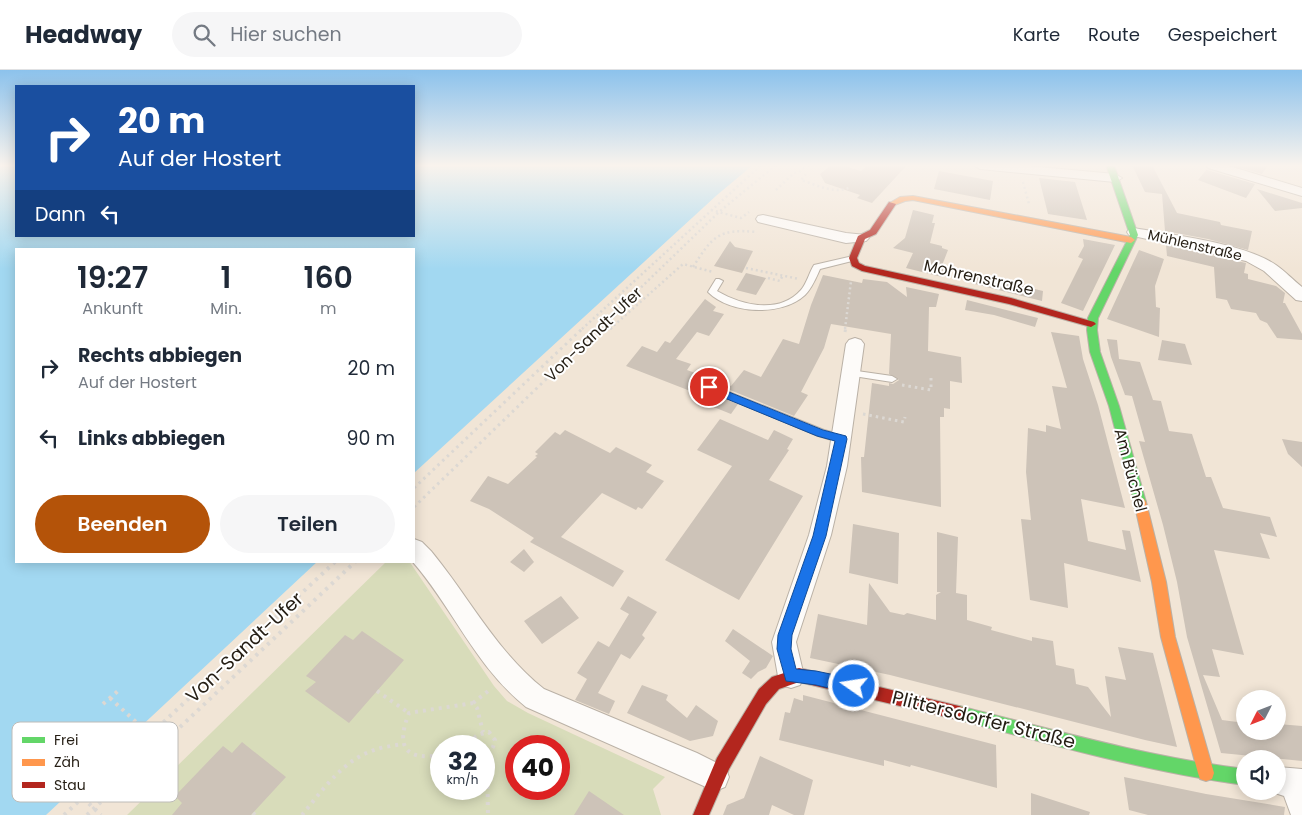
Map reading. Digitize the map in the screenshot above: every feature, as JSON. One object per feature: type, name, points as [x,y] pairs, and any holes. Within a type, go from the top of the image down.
[{"type":"street","points":[[761,226],[846,238],[862,238],[873,232],[891,205],[904,200]]},
{"type":"street","points":[[930,200],[1031,220],[1133,236],[1122,200]]},
{"type":"street","name":"Mühlenstraße","points":[[1133,236],[1227,251],[1251,258],[1270,268],[1302,296]]},
{"type":"street","name":"Am Büchel","points":[[1133,236],[1093,318],[1091,331],[1094,348],[1114,404],[1146,524],[1159,582],[1168,637],[1206,772]]},
{"type":"street","points":[[855,262],[862,238]]},
{"type":"street","name":"Mohrenstraße","points":[[855,262],[1019,302],[1092,324]]},
{"type":"street","points":[[701,815],[715,778],[730,748],[761,700],[772,685],[791,676],[784,642],[820,536],[842,439],[855,344]]},
{"type":"street","points":[[415,550],[434,573],[497,661],[521,688],[535,698],[687,763],[715,778]]},
{"type":"street","name":"Plittersdorfer Straße","points":[[791,676],[799,675],[816,678],[1145,761],[1236,776]]},
{"type":"lane","points":[[719,282],[712,292],[723,299],[744,306],[764,308],[783,306],[803,292],[817,267],[855,262]]},
{"type":"lane","points":[[850,373],[892,379]]},
{"type":"lane","points":[[709,387],[821,433],[842,439]]},
{"type":"path","name":"Von-Sandt-Ufer","points":[[415,487],[572,338],[722,200]]},
{"type":"path","name":"Von-Sandt-Ufer","points":[[415,506],[734,200]]},
{"type":"path","points":[[1028,200],[1031,220]]},
{"type":"path","points":[[711,210],[741,218]]},
{"type":"path","points":[[693,266],[710,241],[718,234],[727,230],[761,226]]},
{"type":"path","points":[[855,262],[852,270],[844,331],[855,344]]},
{"type":"path","points":[[610,329],[683,264],[713,272]]},
{"type":"path","points":[[746,268],[809,282]]},
{"type":"path","points":[[768,278],[780,281],[783,275]]},
{"type":"path","points":[[846,410],[904,422],[904,417]]},
{"type":"path","name":"Von-Sandt-Ufer","points":[[164,722],[334,563]]},
{"type":"path","name":"Von-Sandt-Ufer","points":[[178,729],[354,563]]},
{"type":"path","points":[[377,691],[409,713],[473,703],[494,686]]},
{"type":"path","points":[[103,704],[118,691]]},
{"type":"path","points":[[110,698],[136,722]]},
{"type":"path","points":[[473,703],[483,732]]},
{"type":"path","points":[[409,713],[404,725],[403,744],[405,751],[422,759],[430,757]]},
{"type":"path","points":[[477,735],[483,732],[489,732],[491,735]]},
{"type":"path","points":[[302,815],[342,769],[376,749],[403,744]]},
{"type":"path","points":[[487,800],[488,815]]},
{"type":"path","name":"Von-Sandt-Ufer","points":[[64,815],[79,802]]},
{"type":"path","points":[[87,802],[101,815]]},
{"type":"path","name":"Von-Sandt-Ufer","points":[[88,815],[101,802]]},
{"type":"green space","points":[[385,563],[410,563],[494,686],[507,701],[528,713],[665,777],[653,789],[661,815],[127,815],[140,802],[178,802],[178,765]]},
{"type":"water","points":[[0,200],[15,200],[15,237],[415,237],[415,200],[712,200],[415,472],[415,248],[15,248],[15,563],[316,563],[146,722],[12,722],[12,802],[60,802],[46,815],[0,815]]},
{"type":"building","points":[[862,200],[875,200],[872,203]]},
{"type":"building","points":[[1044,200],[1081,200],[1087,220],[1048,214]]},
{"type":"building","points":[[1162,200],[1170,200],[1177,213],[1252,231],[1248,250],[1208,239],[1165,231]]},
{"type":"building","points":[[1266,200],[1292,200],[1302,203],[1302,208],[1275,211]]},
{"type":"building","points":[[913,210],[934,215],[932,223],[935,223],[930,243],[942,246],[942,248],[948,250],[941,268],[944,268],[942,277],[906,268],[913,253],[893,248],[905,238]]},
{"type":"building","points":[[1083,239],[1115,245],[1083,311],[1061,303],[1083,259],[1078,257],[1084,246]]},
{"type":"building","points":[[730,241],[735,247],[753,251],[742,273],[714,266]]},
{"type":"building","points":[[1166,245],[1246,263],[1244,273],[1248,274],[1248,279],[1276,286],[1285,293],[1283,303],[1285,303],[1302,334],[1302,340],[1277,338],[1267,323],[1260,320],[1256,313],[1231,309],[1227,300],[1216,298],[1214,267],[1167,256]]},
{"type":"building","points":[[1139,250],[1164,259],[1155,286],[1156,307],[1160,308],[1159,337],[1107,319]]},
{"type":"building","points":[[746,273],[766,278],[756,295],[736,290]]},
{"type":"building","points":[[973,274],[1043,291],[1042,301],[971,283]]},
{"type":"building","points":[[823,275],[862,283],[863,279],[887,282],[907,297],[906,287],[939,294],[936,307],[929,307],[928,351],[961,357],[962,383],[950,381],[950,409],[944,408],[944,417],[940,417],[941,507],[862,492],[861,457],[864,457],[872,383],[889,386],[889,383],[893,384],[899,380],[889,374],[891,334],[831,324],[824,348],[801,392],[808,395],[794,416],[710,382],[705,384],[702,387],[705,391],[738,404],[731,414],[711,406],[716,401],[626,366],[642,346],[657,352],[665,341],[670,343],[705,299],[716,307],[713,311],[724,314],[709,336],[697,332],[676,359],[691,364],[687,370],[731,386],[744,370],[761,377],[783,339],[799,344]]},
{"type":"building","points":[[967,300],[1038,318],[1035,327],[994,315],[965,310]]},
{"type":"building","points":[[1051,332],[1079,336],[1083,359],[1098,405],[1125,508],[1081,499],[1088,541],[1126,550],[1122,530],[1130,531],[1141,582],[1064,563],[1068,608],[1030,600],[1021,519],[1031,520],[1026,472],[1028,428],[1046,432],[1046,425],[1061,429],[1052,386],[1067,388]]},
{"type":"building","points":[[1107,339],[1117,340],[1119,359],[1140,362],[1153,400],[1161,401],[1169,431],[1192,434],[1206,477],[1211,477],[1223,508],[1270,517],[1277,537],[1260,533],[1270,559],[1214,550],[1244,655],[1212,649],[1220,677],[1203,675],[1222,720],[1236,722],[1236,740],[1286,740],[1286,725],[1302,726],[1302,761],[1286,759],[1286,750],[1236,750],[1236,754],[1221,753],[1187,637],[1177,582],[1139,441],[1145,442],[1132,396],[1125,395],[1111,357]]},
{"type":"building","points":[[1162,340],[1185,344],[1192,365],[1158,360]]},
{"type":"building","points":[[720,419],[768,440],[774,430],[793,439],[787,449],[789,450],[769,480],[803,496],[739,600],[665,560],[732,466],[697,450]]},
{"type":"building","points":[[565,430],[610,453],[616,447],[652,465],[646,472],[664,481],[642,509],[638,507],[636,510],[602,493],[561,537],[624,571],[613,587],[530,542],[534,538],[489,509],[470,501],[488,476],[508,484],[537,457],[535,456],[538,454],[535,452],[555,432],[560,435]]},
{"type":"building","points":[[1282,439],[1302,442],[1302,467],[1288,454]]},
{"type":"building","points":[[853,524],[899,533],[898,584],[849,573]]},
{"type":"building","points":[[937,532],[958,537],[956,593],[967,595],[967,620],[992,627],[991,630],[1032,641],[1032,637],[1053,641],[1056,665],[1074,669],[1076,684],[1088,687],[1111,717],[1105,676],[1126,680],[1118,647],[1153,653],[1177,747],[890,675],[810,658],[818,614],[867,625],[869,583],[890,612],[904,615],[907,613],[936,620],[936,595],[941,592],[937,592]]},
{"type":"building","points":[[524,549],[534,562],[524,572],[510,562]]},
{"type":"building","points":[[561,596],[579,618],[542,644],[524,621]]},
{"type":"building","points":[[628,596],[657,612],[642,635],[645,638],[630,659],[621,654],[598,693],[615,701],[609,714],[575,700],[587,679],[577,673],[598,641],[609,647],[629,614],[620,609]]},
{"type":"building","points":[[733,629],[773,656],[766,668],[758,672],[751,679],[742,673],[750,661],[725,641]]},
{"type":"building","points":[[362,631],[404,660],[349,723],[305,691],[316,682],[306,676],[345,635],[353,640]]},
{"type":"building","points":[[642,685],[668,695],[666,700],[687,718],[696,705],[718,721],[713,736],[690,741],[627,713]]},
{"type":"building","points":[[803,695],[996,745],[997,788],[911,765],[910,767],[884,760],[884,766],[779,740],[785,712],[790,713],[794,698],[803,701]]},
{"type":"building","points":[[242,742],[286,777],[251,815],[172,815],[182,803],[178,799],[178,793],[223,746],[232,753]]},
{"type":"building","points":[[760,756],[813,780],[804,815],[794,815],[772,805],[769,815],[723,815],[727,805],[744,798]]},
{"type":"building","points":[[1124,777],[1236,800],[1285,807],[1284,815],[1148,815],[1129,810]]},
{"type":"building","points":[[589,791],[624,815],[574,815]]},
{"type":"building","points":[[1031,793],[1090,812],[1089,815],[1031,815]]},
{"type":"traffic: fast","points":[[1122,200],[1134,235],[1093,318],[1092,330],[1098,363],[1114,406],[1140,502]]},
{"type":"traffic: fast","points":[[959,713],[1137,759],[1236,776]]},
{"type":"traffic: slow","points":[[892,204],[901,200]]},
{"type":"traffic: slow","points":[[922,200],[1131,240]]},
{"type":"traffic: slow","points":[[1140,502],[1159,582],[1168,637],[1206,773]]},
{"type":"traffic: jam","points":[[892,204],[873,232],[861,238],[853,258],[855,264],[862,268],[1011,301],[1091,324]]},
{"type":"traffic: jam","points":[[701,815],[717,775],[761,698],[767,690],[783,679],[799,675],[959,713]]},
{"type":"route","points":[[709,387],[821,433],[842,439],[820,536],[785,635],[784,649],[791,676],[799,675],[854,686]]}]
